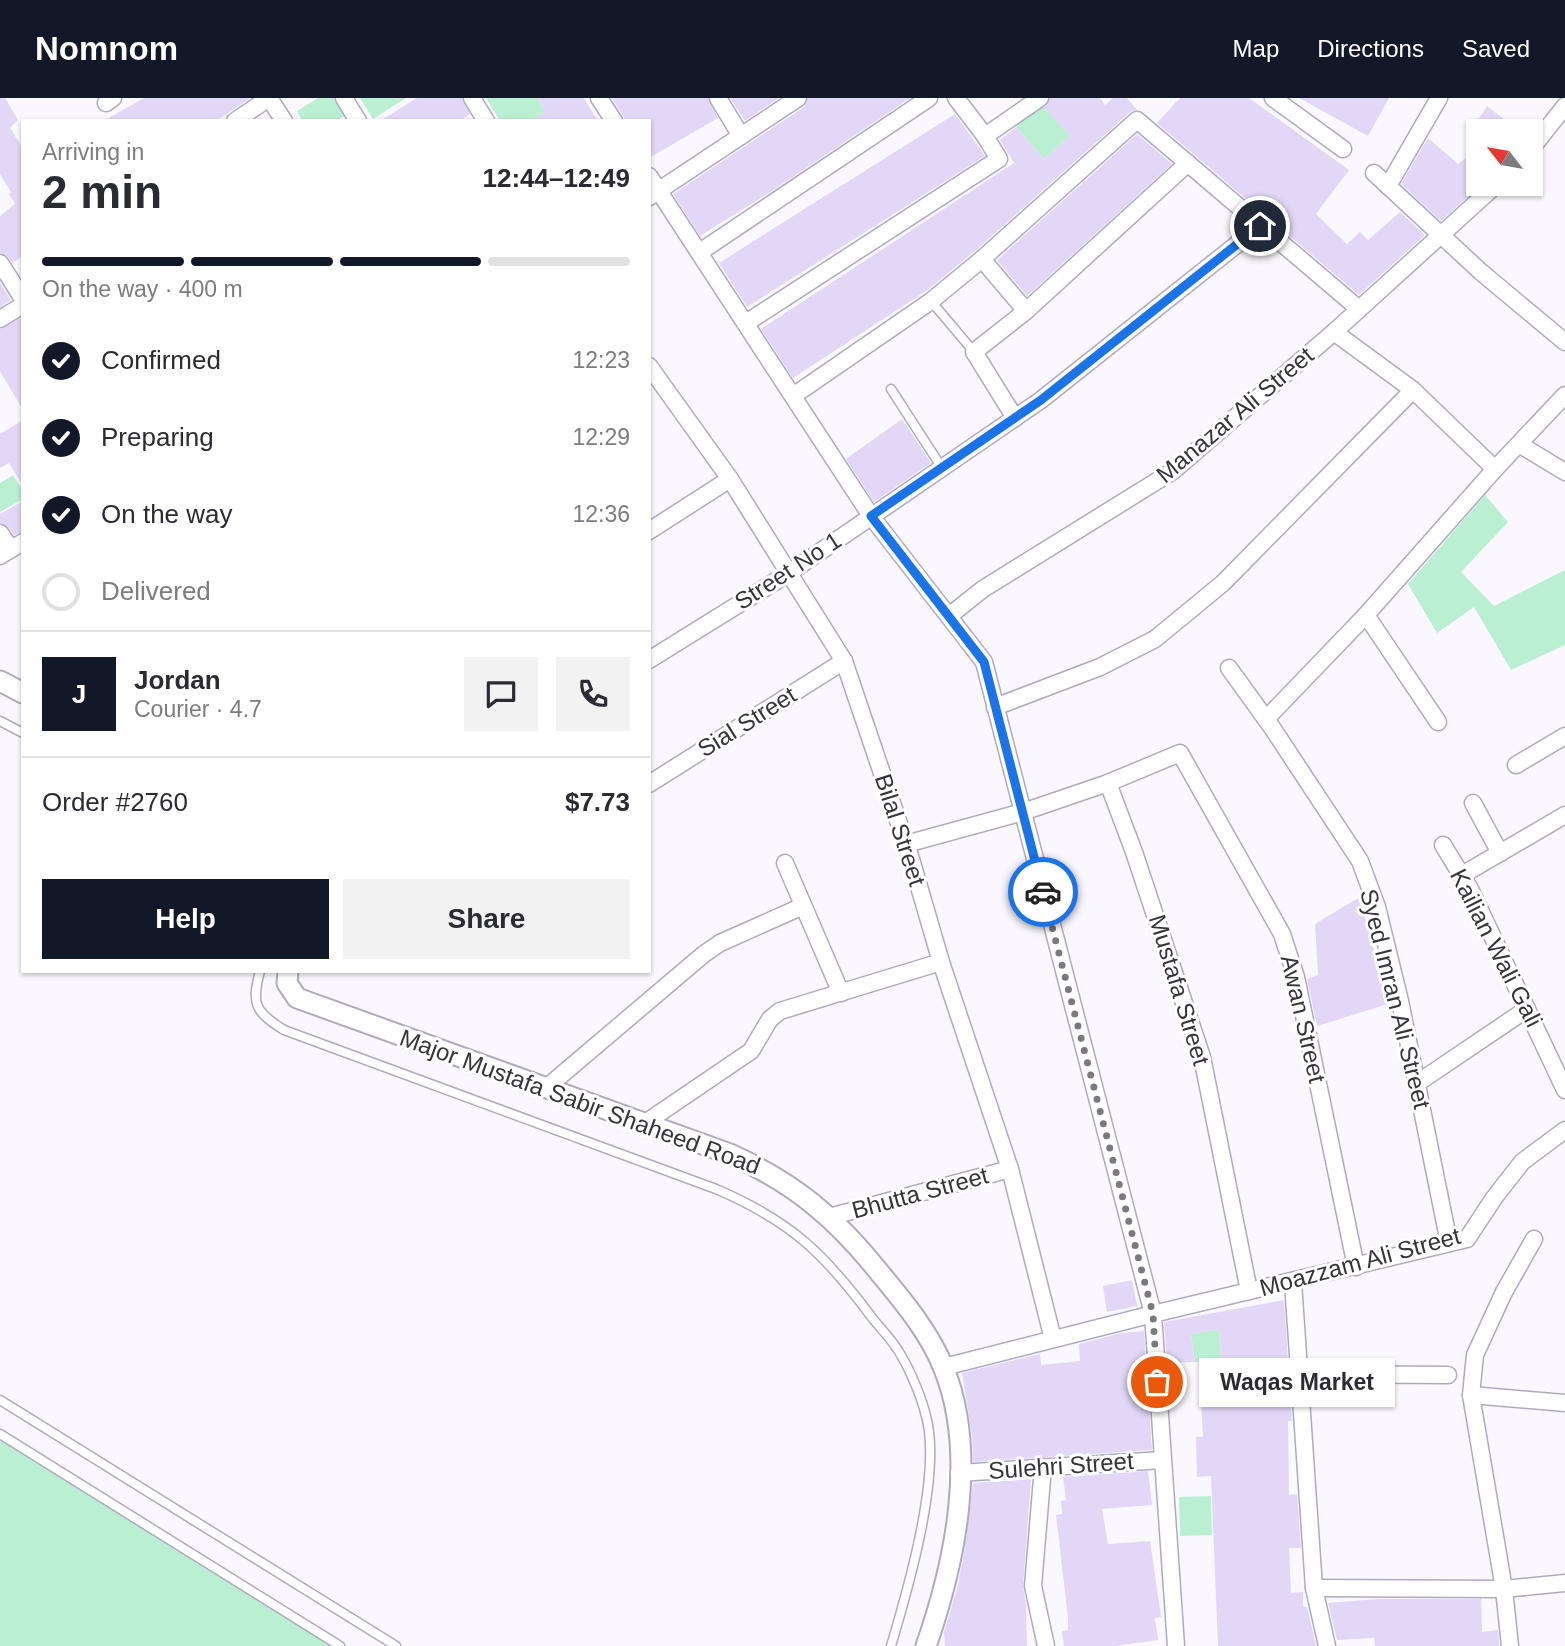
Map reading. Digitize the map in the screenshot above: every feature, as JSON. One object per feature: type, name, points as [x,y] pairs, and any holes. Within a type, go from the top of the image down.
[{"type":"street","points":[[238,119],[269,98],[283,119]]},
{"type":"street","points":[[344,98],[357,119]]},
{"type":"street","points":[[472,98],[485,119]]},
{"type":"street","points":[[599,98],[613,119]]},
{"type":"street","points":[[718,98],[741,136]]},
{"type":"street","points":[[797,98],[654,194],[700,252],[871,516],[984,662],[1153,1314],[1176,1646]]},
{"type":"street","points":[[700,252],[929,98]]},
{"type":"street","points":[[746,323],[999,159],[956,98]]},
{"type":"street","points":[[985,136],[1040,98]]},
{"type":"street","points":[[1273,98],[1343,149]]},
{"type":"street","points":[[1388,186],[1439,98]]},
{"type":"street","points":[[1544,133],[1565,106]]},
{"type":"street","points":[[793,396],[931,301],[982,259],[1137,120],[1359,309]]},
{"type":"street","points":[[1015,418],[974,352],[1026,311],[1188,163]]},
{"type":"street","points":[[1374,173],[1439,235],[1565,342]]},
{"type":"street","name":"Manazar Ali Street","points":[[949,616],[983,589],[1173,471],[1334,332],[1483,196]]},
{"type":"street","name":"Street No 1","points":[[651,659],[789,573],[1041,400],[1260,226]]},
{"type":"street","points":[[982,259],[1026,311]]},
{"type":"street","points":[[0,263],[21,296]]},
{"type":"street","points":[[0,319],[21,306]]},
{"type":"street","points":[[1334,332],[1413,390],[1495,469]]},
{"type":"street","name":"Bilal Street","points":[[651,369],[730,479],[844,660],[1010,1169],[1052,1339]]},
{"type":"street","points":[[995,707],[1100,667],[1155,639],[1223,583],[1413,390]]},
{"type":"street","points":[[1266,719],[1366,615],[1495,469],[1565,395]]},
{"type":"street","points":[[1519,444],[1565,472]]},
{"type":"street","points":[[651,530],[730,479]]},
{"type":"street","points":[[0,533],[11,549]]},
{"type":"street","points":[[1366,615],[1438,722]]},
{"type":"street","name":"Sial Street","points":[[651,783],[844,660]]},
{"type":"street","name":"Syed Imran Ali Street","points":[[1229,668],[1360,861],[1377,907],[1400,1001],[1448,1243]]},
{"type":"street","points":[[0,681],[21,692]]},
{"type":"street","points":[[1516,765],[1565,736]]},
{"type":"street","name":"Awan Street","points":[[1108,783],[1180,753],[1282,934],[1296,976],[1356,1267]]},
{"type":"street","points":[[906,844],[1023,812],[1108,783]]},
{"type":"street","name":"Mustafa Street","points":[[1108,783],[1143,877],[1202,1057],[1249,1291]]},
{"type":"street","points":[[1473,803],[1500,853]]},
{"type":"street","points":[[1462,876],[1565,815]]},
{"type":"street","name":"Kailian Wali Gali","points":[[1443,845],[1462,876],[1565,1090]]},
{"type":"street","points":[[785,863],[841,993]]},
{"type":"street","points":[[546,1088],[712,948],[803,906]]},
{"type":"street","points":[[645,1123],[751,1051],[770,1019],[780,1011],[941,962]]},
{"type":"street","name":"Major Mustafa Sabir Shaheed Road","points":[[288,973],[287,983],[297,998],[730,1154],[766,1170],[804,1195],[830,1217],[872,1263],[929,1341],[944,1367],[955,1401],[960,1473],[953,1550],[943,1597],[926,1646]]},
{"type":"street","points":[[1416,1084],[1527,1009]]},
{"type":"street","name":"Moazzam Ali Street","points":[[944,1367],[1467,1239],[1522,1162],[1565,1130]]},
{"type":"street","name":"Bhutta Street","points":[[830,1217],[1010,1169]]},
{"type":"street","points":[[1510,1646],[1504,1589],[1471,1395],[1475,1356],[1504,1292],[1534,1239]]},
{"type":"street","points":[[1293,1282],[1314,1588],[1327,1646]]},
{"type":"street","points":[[1300,1374],[1448,1375]]},
{"type":"street","points":[[1471,1395],[1565,1403]]},
{"type":"street","name":"Sulehri Street","points":[[960,1473],[1162,1460]]},
{"type":"street","points":[[1043,1467],[1033,1586],[1046,1646]]},
{"type":"street","points":[[1314,1588],[1504,1589],[1565,1583]]},
{"type":"lane","points":[[931,301],[974,352]]},
{"type":"lane","points":[[891,389],[942,468]]},
{"type":"lane","points":[[0,721],[21,732]]},
{"type":"lane","points":[[260,973],[254,996],[256,1007],[284,1030],[749,1203],[797,1235],[841,1275],[902,1357],[927,1417],[930,1451],[927,1488],[919,1537],[891,1646]]},
{"type":"lane","points":[[0,1400],[396,1646]]},
{"type":"lane","points":[[0,1434],[340,1646]]},
{"type":"green space","points":[[318,98],[339,98],[349,113],[339,119],[301,119],[297,111]]},
{"type":"green space","points":[[360,98],[406,98],[373,119]]},
{"type":"green space","points":[[486,98],[537,98],[545,112],[534,119],[499,119]]},
{"type":"green space","points":[[1042,105],[1070,136],[1044,159],[1016,127]]},
{"type":"green space","points":[[13,475],[21,488],[21,500],[0,512],[0,483]]},
{"type":"green space","points":[[1485,495],[1508,522],[1461,572],[1494,606],[1565,570],[1565,645],[1511,670],[1474,607],[1437,633],[1408,584]]},
{"type":"green space","points":[[1219,1329],[1221,1360],[1195,1362],[1191,1334]]},
{"type":"green space","points":[[0,1429],[348,1646],[0,1646]]},
{"type":"green space","points":[[1211,1496],[1212,1535],[1180,1536],[1179,1497]]},
{"type":"building","points":[[0,98],[5,98],[18,120],[10,128],[21,146],[21,257],[12,263],[5,254],[0,253],[0,216],[15,204],[0,174]]},
{"type":"building","points":[[144,98],[250,98],[219,119],[107,119]]},
{"type":"building","points":[[417,98],[462,98],[470,114],[462,119],[383,119]]},
{"type":"building","points":[[537,98],[584,98],[597,119],[534,119],[545,112]]},
{"type":"building","points":[[612,98],[708,98],[718,118],[651,157],[651,119],[625,119]]},
{"type":"building","points":[[730,98],[779,98],[745,121]]},
{"type":"building","points":[[808,98],[910,98],[700,236],[673,194],[804,107]]},
{"type":"building","points":[[1050,98],[1100,98],[1105,105],[1113,98],[1127,98],[1137,110],[1130,112],[975,251],[926,291],[793,378],[761,329],[1014,163],[1000,140],[1016,127],[1044,159],[1070,136],[1044,108]]},
{"type":"building","points":[[1180,98],[1249,98],[1349,170],[1316,214],[1347,244],[1360,232],[1368,240],[1400,212],[1425,235],[1359,295],[1157,123]]},
{"type":"building","points":[[1299,98],[1389,98],[1368,136]]},
{"type":"building","points":[[1487,106],[1504,119],[1479,119]]},
{"type":"building","points":[[955,114],[985,156],[747,307],[719,263]]},
{"type":"building","points":[[1137,134],[1172,164],[1027,296],[997,260]]},
{"type":"building","points":[[1428,138],[1458,164],[1466,158],[1466,196],[1469,196],[1441,221],[1401,184]]},
{"type":"building","points":[[0,283],[11,300],[0,307]]},
{"type":"building","points":[[21,318],[21,407],[0,371],[0,329]]},
{"type":"building","points":[[902,419],[931,463],[874,502],[846,459]]},
{"type":"building","points":[[21,421],[21,483],[9,463],[0,468],[0,434]]},
{"type":"building","points":[[21,502],[21,533],[14,535],[8,527],[0,523],[0,514]]},
{"type":"building","points":[[1360,897],[1388,1004],[1317,1026],[1307,979],[1318,975],[1315,924]]},
{"type":"building","points":[[1132,1280],[1137,1306],[1107,1312],[1103,1286]]},
{"type":"building","points":[[1284,1300],[1292,1421],[1288,1421],[1289,1495],[1297,1494],[1301,1548],[1289,1548],[1291,1593],[1303,1592],[1303,1607],[1307,1607],[1316,1646],[1218,1646],[1211,1476],[1197,1477],[1196,1437],[1203,1437],[1201,1399],[1208,1399],[1206,1361],[1221,1360],[1219,1329],[1191,1334],[1195,1362],[1167,1363],[1164,1322]]},
{"type":"building","points":[[1144,1331],[1152,1450],[973,1462],[972,1435],[962,1373],[1040,1354],[1041,1365],[1080,1361],[1079,1344],[1122,1333]]},
{"type":"building","points":[[1148,1471],[1152,1505],[1102,1509],[1108,1544],[1150,1541],[1161,1617],[1155,1618],[1158,1640],[1115,1646],[1064,1646],[1062,1631],[1068,1630],[1068,1618],[1056,1515],[1062,1514],[1061,1501],[1066,1500],[1063,1477]]},
{"type":"building","points":[[1031,1479],[1023,1586],[1027,1646],[945,1646],[944,1632],[958,1585],[973,1483]]},
{"type":"building","points":[[1377,1599],[1481,1599],[1482,1632],[1498,1630],[1499,1646],[1375,1646],[1374,1638],[1337,1640],[1328,1603]]},
{"type":"way so far","points":[[1043,892],[1153,1314],[1157,1382]]},
{"type":"place","name":"Waqas Market","points":[[1157,1382]]},
{"type":"route","points":[[1043,892],[984,662],[871,516],[1041,400],[1260,226]]}]
